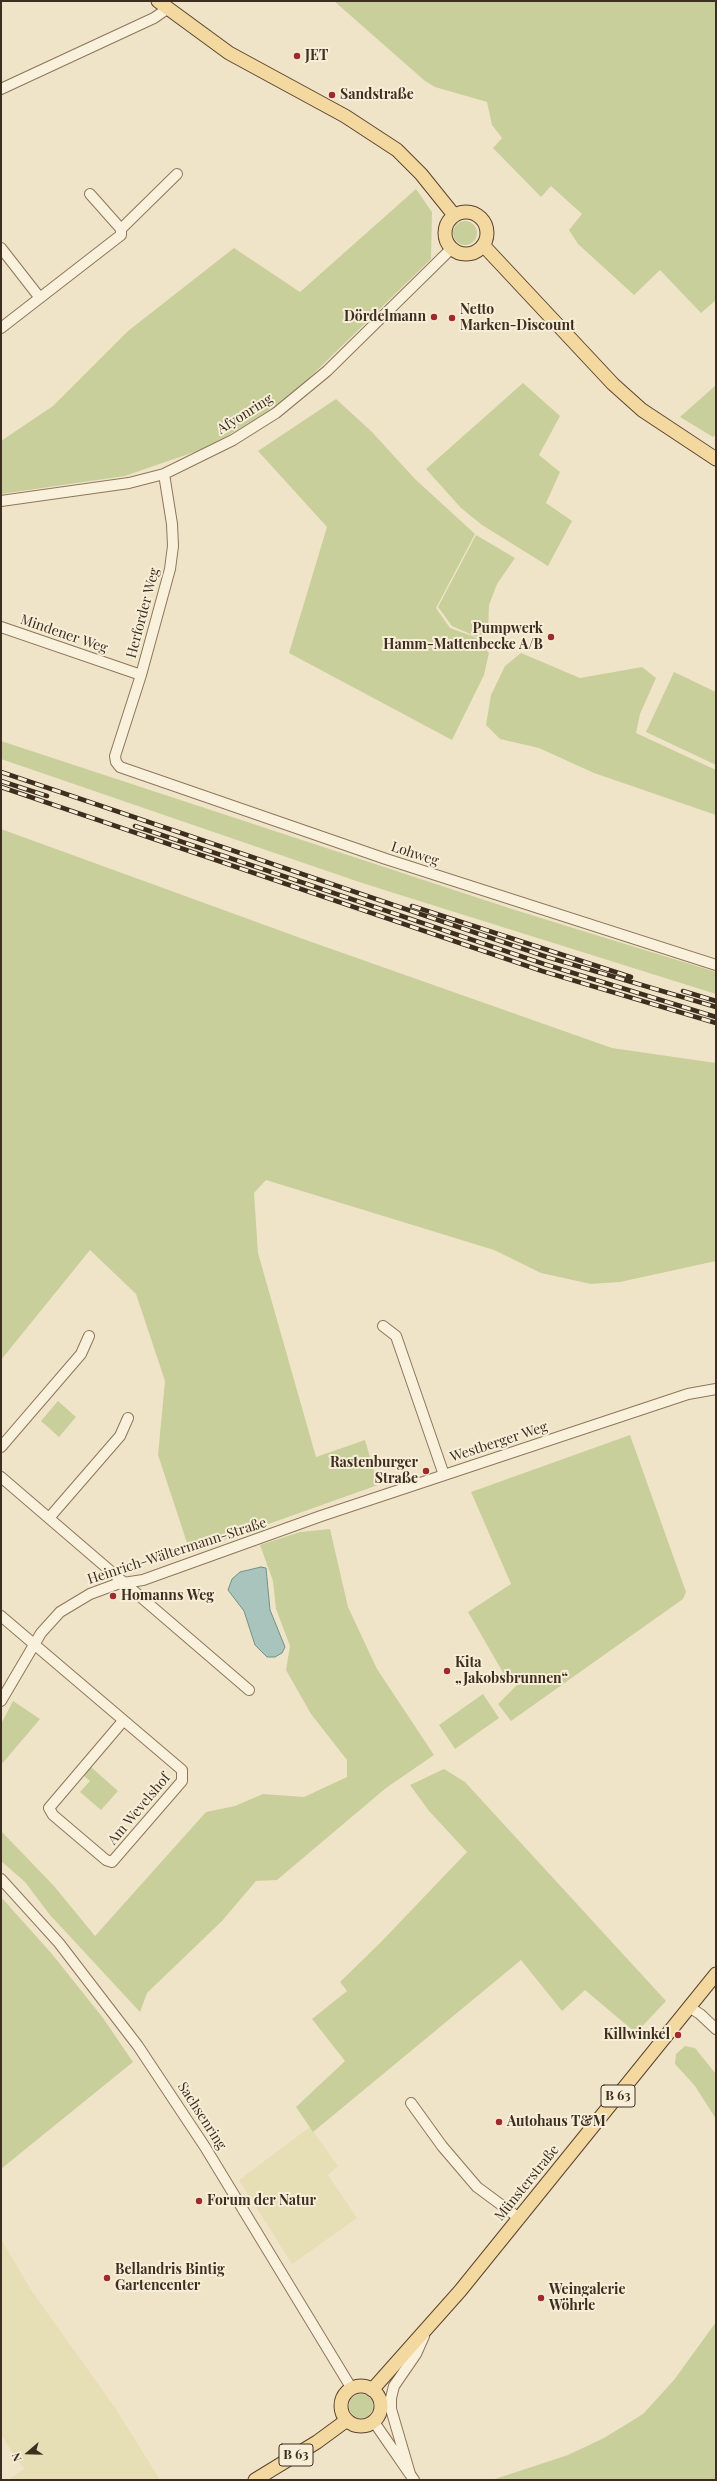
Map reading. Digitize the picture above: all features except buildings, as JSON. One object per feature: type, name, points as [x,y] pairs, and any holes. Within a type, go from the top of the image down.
[{"type":"main road","points":[[162,5],[229,53],[345,116],[397,150],[422,174],[454,215]]},
{"type":"main road","points":[[468,212],[481,218],[487,231],[483,245],[472,254],[465,255],[451,249],[447,244],[444,231],[449,219],[454,215],[468,212]]},
{"type":"main road","points":[[483,245],[613,384],[642,410],[716,459]]},
{"type":"main road","name":"Münsterstraße","points":[[372,2390],[428,2328],[519,2218],[716,1974]]},
{"type":"main road","points":[[360,2386],[372,2390],[381,2404],[380,2415],[374,2422],[362,2426],[347,2420],[342,2411],[342,2401],[352,2389],[360,2386]]},
{"type":"main road","name":"B 63","points":[[256,2480],[317,2442],[347,2420]]},
{"type":"street","points":[[1,89],[154,18],[162,5]]},
{"type":"street","points":[[121,229],[177,174]]},
{"type":"street","points":[[1,328],[121,235],[121,229],[90,194]]},
{"type":"street","points":[[1,248],[40,298]]},
{"type":"street","name":"Afyonring","points":[[1,501],[130,483],[164,474],[233,440],[276,413],[327,371],[451,249]]},
{"type":"street","name":"Herforder Weg","points":[[115,756],[141,675],[170,569],[173,546],[172,524],[164,474]]},
{"type":"street","name":"Mindener Weg","points":[[1,627],[141,675]]},
{"type":"street","name":"Lohweg","points":[[115,756],[116,762],[126,770],[209,799],[386,859],[716,965]]},
{"type":"street","points":[[383,1326],[396,1336],[444,1475]]},
{"type":"street","points":[[1,1447],[81,1354],[89,1336]]},
{"type":"street","name":"Westberger Weg","points":[[292,1526],[688,1394],[716,1389]]},
{"type":"street","points":[[49,1518],[120,1436],[128,1418]]},
{"type":"street","points":[[1,1477],[249,1690]]},
{"type":"street","name":"Heinrich-Wältermann-Straße","points":[[1,1701],[48,1624],[65,1609],[90,1594],[117,1584],[143,1580],[292,1526]]},
{"type":"street","name":"Am Wevelshof","points":[[1,1616],[182,1770],[184,1776],[182,1781],[112,1862],[106,1860],[53,1816],[49,1808],[123,1721]]},
{"type":"street","name":"Sachsenring","points":[[1,1879],[60,1943],[138,2046],[209,2153],[352,2389]]},
{"type":"street","points":[[689,2007],[700,2014],[716,2029]]},
{"type":"street","points":[[411,2103],[442,2146],[477,2187],[519,2218]]},
{"type":"street","points":[[412,2477],[391,2408],[390,2398],[394,2386],[416,2354],[428,2328]]},
{"type":"street","points":[[374,2422],[412,2477]]},
{"type":"shaded area","points":[[310,2127],[338,2166],[328,2175],[357,2218],[292,2264],[239,2180]]},
{"type":"shaded area","points":[[1,2239],[31,2290],[116,2409],[160,2480],[8,2480],[24,2469],[1,2435]]},
{"type":"green space","points":[[334,1],[716,1],[716,300],[701,313],[660,270],[634,295],[578,244],[569,230],[582,214],[551,186],[541,197],[493,148],[502,138],[492,125],[487,102],[435,87],[425,81]]},
{"type":"green space","points":[[416,189],[432,212],[431,259],[305,382],[268,413],[203,449],[125,476],[1,494],[1,441],[53,406],[128,331],[234,248],[300,292]]},
{"type":"green space","points":[[465,221],[473,225],[477,233],[473,241],[465,245],[457,241],[453,233],[457,225]]},
{"type":"green space","points":[[523,383],[560,416],[539,455],[560,472],[546,503],[572,521],[548,566],[482,525],[461,508],[426,469]]},
{"type":"green space","points":[[716,385],[716,434],[713,437],[680,417]]},
{"type":"green space","points":[[336,399],[372,432],[415,479],[475,534],[436,608],[450,628],[475,637],[489,653],[484,675],[452,740],[289,653],[327,527],[258,451]]},
{"type":"green space","points":[[476,535],[515,558],[497,584],[489,605],[488,632],[479,638],[452,626],[438,607]]},
{"type":"green space","points":[[521,653],[580,678],[642,667],[656,678],[640,714],[636,733],[716,770],[716,815],[594,773],[539,748],[500,739],[486,725],[491,695],[505,666]]},
{"type":"green space","points":[[674,672],[716,692],[716,765],[646,732]]},
{"type":"green space","points":[[1,741],[515,910],[716,972],[716,994],[362,883],[1,759]]},
{"type":"green space","points":[[1,829],[306,940],[612,1048],[716,1063],[716,1261],[620,1282],[591,1284],[541,1273],[494,1250],[266,1180],[254,1193],[258,1253],[316,1457],[365,1440],[378,1485],[190,1552],[158,1455],[165,1381],[136,1294],[90,1250],[1,1360]]},
{"type":"green space","points":[[58,1401],[76,1417],[59,1437],[41,1421]]},
{"type":"green space","points":[[630,1435],[686,1592],[683,1599],[511,1721],[498,1704],[519,1683],[507,1675],[505,1676],[468,1612],[511,1584],[471,1492]]},
{"type":"green space","points":[[330,1529],[348,1607],[377,1669],[434,1755],[386,1788],[277,1880],[256,1881],[222,1921],[147,1993],[140,2012],[50,1915],[25,1882],[1,1861],[1,1831],[54,1886],[95,1936],[206,1812],[235,1806],[263,1794],[304,1797],[347,1777],[347,1760],[311,1714],[286,1670],[290,1646],[276,1609],[273,1581],[260,1545],[300,1532]]},
{"type":"green space","points":[[483,1694],[499,1718],[455,1749],[439,1725]]},
{"type":"green space","points":[[13,1701],[40,1719],[1,1765],[1,1724]]},
{"type":"green space","points":[[91,1767],[118,1791],[101,1810],[80,1792],[90,1781],[84,1776]]},
{"type":"green space","points":[[444,1769],[465,1782],[666,2001],[636,2033],[585,1990],[562,2011],[521,1960],[313,2132],[296,2107],[345,2061],[312,2019],[347,1991],[340,1982],[381,1942],[467,1852],[429,1811],[410,1785]]},
{"type":"green space","points":[[1,1897],[52,1954],[103,2018],[133,2062],[1,2169]]},
{"type":"green space","points":[[685,2046],[695,2048],[716,2074],[716,2119],[695,2086],[675,2064],[676,2054]]},
{"type":"green space","points":[[716,2322],[716,2480],[492,2480],[568,2455],[604,2438],[643,2414],[674,2380]]},
{"type":"green space","points":[[361,2394],[369,2398],[373,2406],[369,2414],[361,2418],[353,2414],[349,2406],[353,2398]]},
{"type":"water","points":[[261,1567],[266,1568],[270,1610],[285,1647],[282,1653],[275,1657],[267,1657],[255,1645],[244,1611],[228,1590],[232,1579],[240,1572]]},
{"type":"railway","points":[[1,772],[547,957],[716,1007]]},
{"type":"railway","points":[[1,781],[47,796]]},
{"type":"railway","points":[[1,787],[542,971],[716,1023]]},
{"type":"railway","points":[[135,826],[544,964],[716,1017]]},
{"type":"railway","points":[[412,906],[631,977]]},
{"type":"railway","points":[[683,991],[716,1001]]},
{"type":"place","name":"JET","points":[[297,56]]},
{"type":"place","name":"Sandstraße","points":[[332,95]]},
{"type":"place","name":"Dördelmann","points":[[434,317]]},
{"type":"place","name":"Netto Marken-Discount","points":[[452,318]]},
{"type":"place","name":"Pumpwerk Hamm-Mattenbecke A/B","points":[[551,637]]},
{"type":"place","name":"Rastenburger Straße","points":[[426,1471]]},
{"type":"place","name":"Homanns Weg","points":[[113,1596]]},
{"type":"place","name":"Kita „Jakobsbrunnen“","points":[[447,1671]]},
{"type":"place","name":"Killwinkel","points":[[678,2035]]},
{"type":"place","name":"Autohaus T&M","points":[[499,2122]]},
{"type":"place","name":"Forum der Natur","points":[[199,2201]]},
{"type":"place","name":"Bellandris Bintig Gartencenter","points":[[107,2278]]},
{"type":"place","name":"Weingalerie Wöhrle","points":[[541,2298]]}]
